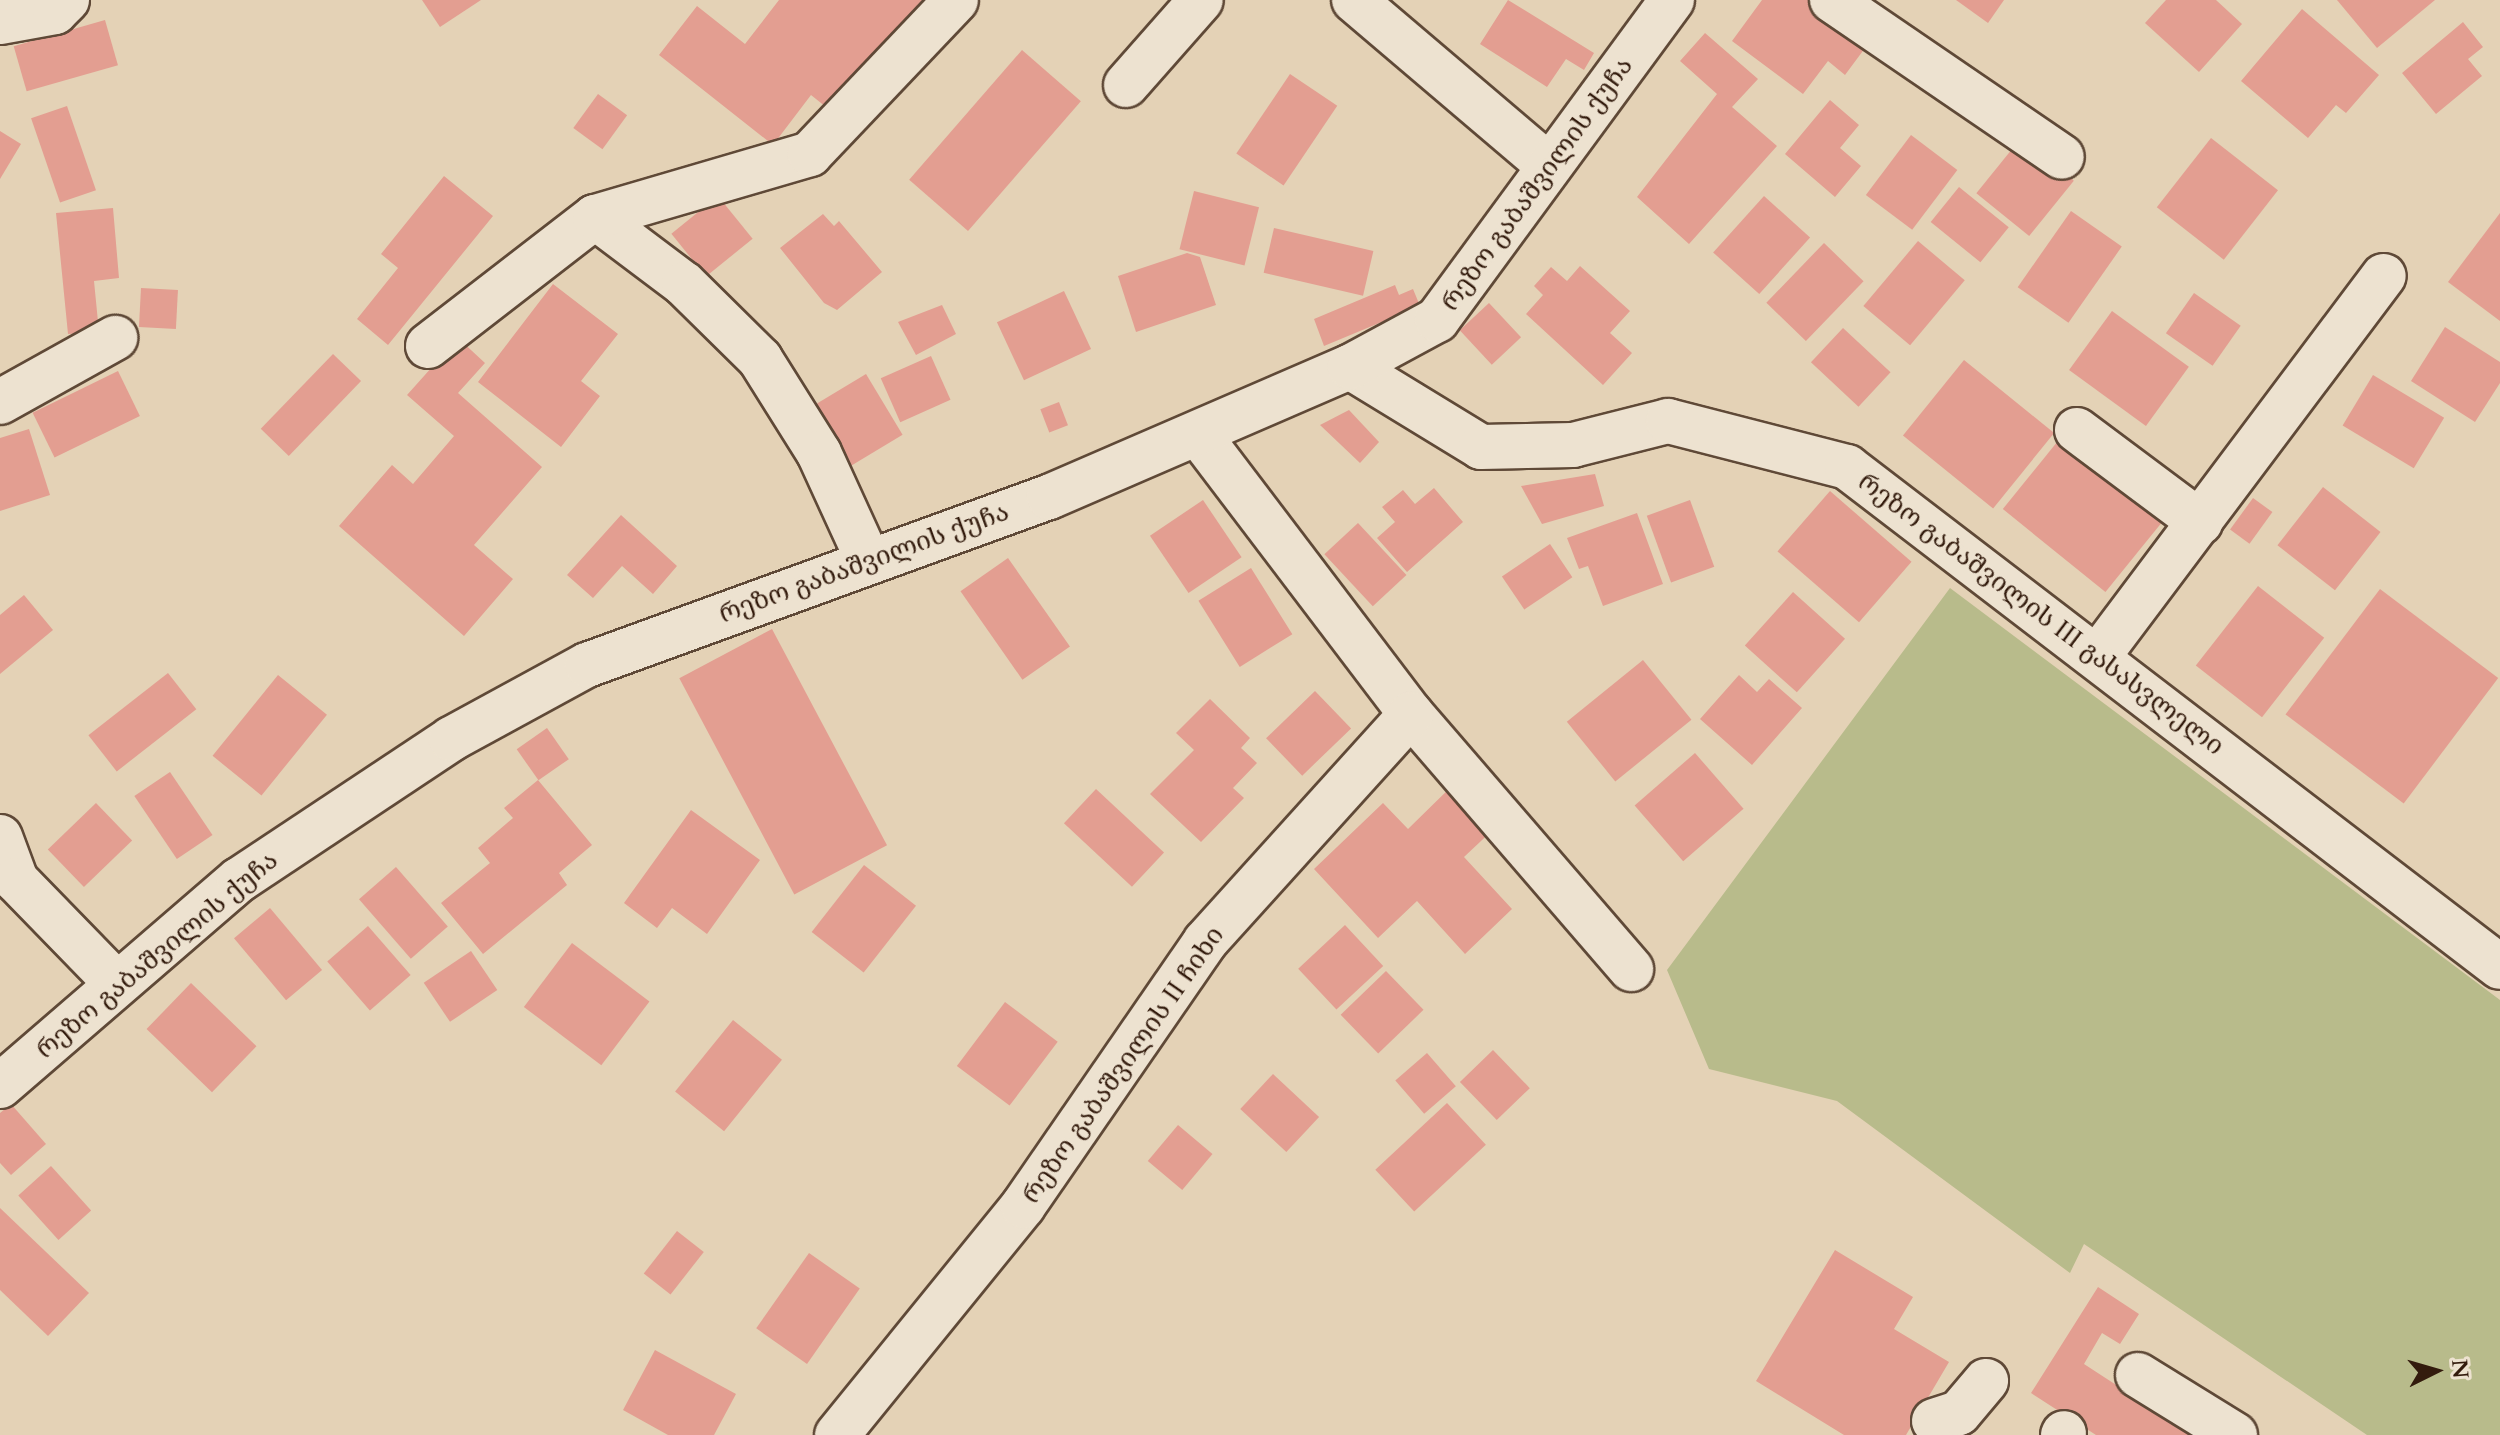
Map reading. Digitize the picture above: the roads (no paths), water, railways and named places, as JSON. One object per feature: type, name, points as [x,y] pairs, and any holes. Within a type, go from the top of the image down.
[{"type":"street","points":[[0,22],[55,12],[67,0]]},
{"type":"street","points":[[428,346],[595,217],[810,154],[956,0]]},
{"type":"street","points":[[1126,85],[1201,0]]},
{"type":"street","points":[[1354,0],[1548,165]]},
{"type":"street","name":"რეზო გაბაშვილის ქუჩა","points":[[0,1086],[239,880],[451,739],[587,665],[1199,435],[1350,367],[1437,320],[1672,0]]},
{"type":"street","points":[[1832,0],[2062,157]]},
{"type":"street","points":[[595,217],[684,284],[760,359],[819,453],[868,560]]},
{"type":"street","points":[[2099,655],[2384,276]]},
{"type":"street","points":[[0,402],[115,338]]},
{"type":"street","name":"რეზო გაბაშვილის III გასასვლელი","points":[[1350,367],[1481,447],[1573,445],[1668,421],[1847,467],[2099,655],[2500,967]]},
{"type":"street","points":[[2077,430],[2200,522]]},
{"type":"street","points":[[1199,435],[1411,714],[1631,969]]},
{"type":"street","name":"რეზო გაბაშვილის II ჩიხი","points":[[837,1435],[1023,1206],[1205,942],[1411,714]]},
{"type":"street","points":[[0,837],[8,891],[116,983]]},
{"type":"street","points":[[2138,1375],[2235,1435]]},
{"type":"street","points":[[1934,1421],[1959,1413],[1986,1381]]}]
